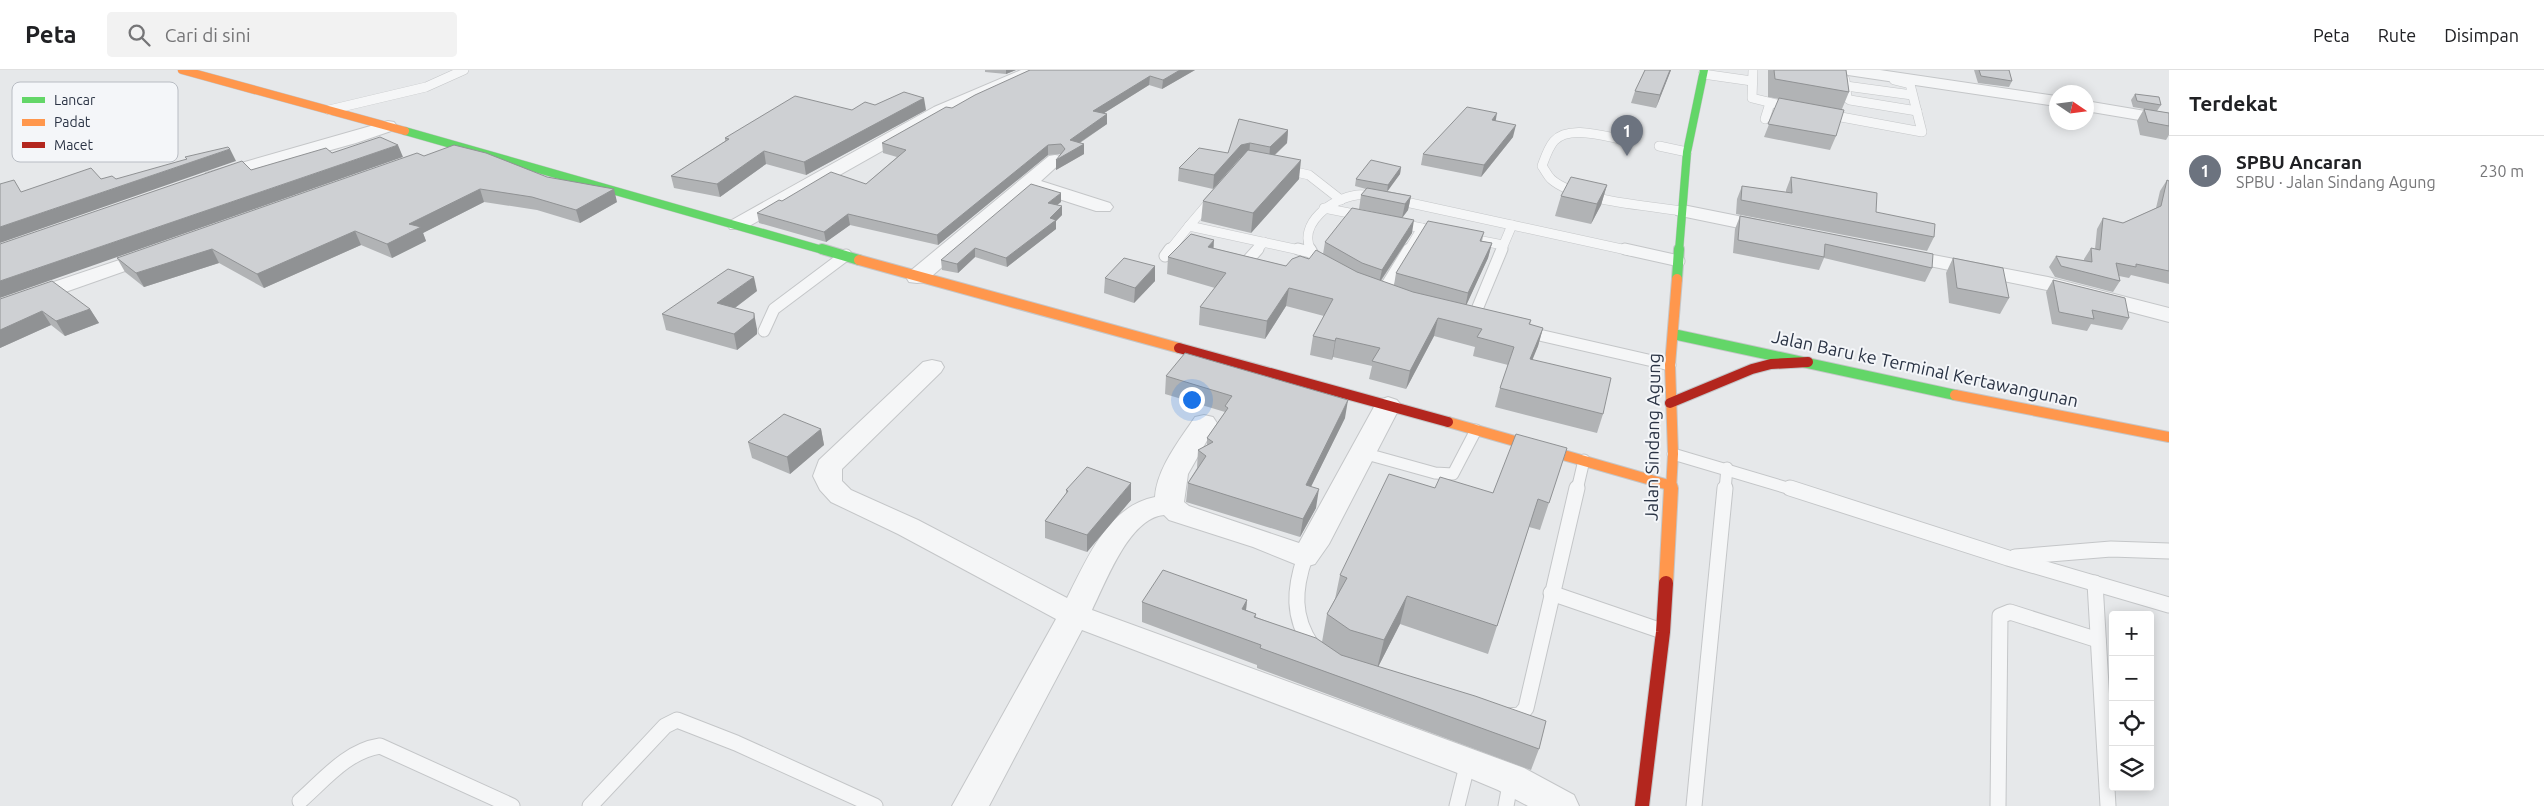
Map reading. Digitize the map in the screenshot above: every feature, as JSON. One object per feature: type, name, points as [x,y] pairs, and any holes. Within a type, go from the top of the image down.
[{"type":"street","points":[[182,70],[457,145],[846,255],[917,277],[1388,405],[1672,486]]},
{"type":"street","points":[[737,225],[940,111],[1034,70]]},
{"type":"street","name":"Jalan Sindang Agung","points":[[1643,803],[1663,632],[1673,454],[1670,365],[1682,211],[1687,152],[1704,72]]},
{"type":"street","points":[[1843,75],[2049,100]]},
{"type":"street","points":[[2094,107],[2169,120]]},
{"type":"street","points":[[192,185],[228,171],[350,139],[388,126]]},
{"type":"street","points":[[429,155],[457,145]]},
{"type":"street","points":[[917,277],[1055,160]]},
{"type":"street","points":[[1027,183],[1104,207]]},
{"type":"street","points":[[1682,211],[1797,234]]},
{"type":"street","points":[[0,308],[170,248]]},
{"type":"street","points":[[1873,249],[2048,284],[2169,315]]},
{"type":"street","name":"Jalan Baru ke Terminal Kertawangunan","points":[[1673,334],[1990,402],[2169,436]]},
{"type":"street","points":[[1670,403],[1752,369],[1771,364],[1808,362]]},
{"type":"street","points":[[932,367],[829,466],[827,476],[830,484],[841,496],[908,527],[1074,615],[1468,762],[1508,793],[1560,806]]},
{"type":"street","points":[[1204,422],[1187,449],[1170,489],[1170,505],[1179,513],[1263,540],[1305,557],[1314,544],[1388,405]]},
{"type":"street","points":[[970,806],[1107,551],[1141,511],[1170,505]]},
{"type":"lane","points":[[329,110],[426,87],[464,70]]},
{"type":"lane","points":[[1753,70],[1752,98],[1798,109]]},
{"type":"lane","points":[[1704,72],[1752,81]]},
{"type":"lane","points":[[1843,75],[1912,96]]},
{"type":"lane","points":[[1817,113],[1922,132],[1908,83],[1843,75]]},
{"type":"lane","points":[[1843,75],[1848,98],[1917,111]]},
{"type":"lane","points":[[1765,119],[1770,103]]},
{"type":"lane","points":[[1871,103],[1874,124]]},
{"type":"lane","points":[[1625,140],[1588,134],[1572,134],[1557,138],[1548,150],[1542,166],[1551,180],[1571,190],[1612,200],[1682,211]]},
{"type":"lane","points":[[1659,146],[1687,152]]},
{"type":"lane","points":[[1269,166],[1309,175],[1341,200]]},
{"type":"lane","points":[[1165,256],[1182,243],[1189,226],[1219,192]]},
{"type":"lane","points":[[1334,272],[1313,258],[1306,242],[1310,225],[1324,208],[1354,196],[1374,196],[1679,261]]},
{"type":"lane","points":[[1324,208],[1373,218]]},
{"type":"lane","points":[[1392,222],[1504,245]]},
{"type":"lane","points":[[1473,319],[1512,225]]},
{"type":"lane","points":[[1189,226],[1310,252]]},
{"type":"lane","points":[[1382,292],[1422,228]]},
{"type":"lane","points":[[1249,259],[1264,242]]},
{"type":"lane","points":[[764,332],[774,309],[846,255]]},
{"type":"lane","points":[[1511,328],[1670,365]]},
{"type":"lane","points":[[1362,453],[1435,473],[1453,474],[1476,430]]},
{"type":"lane","points":[[1673,454],[1727,468],[2008,558],[2169,605]]},
{"type":"lane","points":[[1492,714],[1520,715],[1526,708],[1551,593],[1584,460]]},
{"type":"lane","points":[[1694,806],[1727,468]]},
{"type":"lane","points":[[2008,558],[2089,550],[2148,548],[2169,551]]},
{"type":"lane","points":[[1305,557],[1296,579],[1294,601],[1303,634],[1318,654],[1325,658]]},
{"type":"lane","points":[[2095,584],[2108,806]]},
{"type":"lane","points":[[1551,593],[1663,632]]},
{"type":"lane","points":[[1998,806],[2000,616],[2010,612],[2098,640]]},
{"type":"lane","points":[[590,806],[665,726],[672,721],[678,720],[736,743],[875,806]]},
{"type":"lane","points":[[300,801],[358,752],[370,746],[380,746],[512,806]]},
{"type":"lane","points":[[1457,806],[1468,762]]},
{"type":"lane","points":[[1643,803],[1661,806]]},
{"type":"building","points":[[1030,70],[1180,70],[1163,80],[1150,76],[1093,111],[1107,114],[1070,140],[1084,144],[1056,160],[1065,149],[1061,144],[1048,145],[937,235],[848,214],[824,232],[757,213],[779,200],[782,201],[831,172],[866,184],[906,150],[882,143],[946,107],[952,108],[975,95]]},
{"type":"building","points":[[1645,70],[1670,70],[1660,95],[1635,91]]},
{"type":"building","points":[[1774,70],[1846,70],[1849,92],[1775,79]]},
{"type":"building","points":[[1979,70],[2009,70],[2012,81],[1981,76]]},
{"type":"building","points":[[904,92],[924,98],[804,162],[764,151],[717,184],[671,176],[729,139],[725,138],[795,96],[852,110],[865,102],[875,105]]},
{"type":"building","points":[[2135,94],[2159,97],[2161,105],[2137,101]]},
{"type":"building","points":[[1779,98],[1844,110],[1836,136],[1768,124]]},
{"type":"building","points":[[1467,107],[1497,113],[1492,120],[1516,125],[1484,165],[1423,154]]},
{"type":"building","points":[[2144,109],[2169,113],[2169,126],[2148,122]]},
{"type":"building","points":[[1239,119],[1288,130],[1270,147],[1250,143],[1241,145],[1214,175],[1179,168],[1199,148],[1228,153]]},
{"type":"building","points":[[380,137],[398,145],[0,281],[0,244],[242,161],[251,170],[326,148],[332,153]]},
{"type":"building","points":[[454,145],[486,153],[547,177],[614,189],[576,210],[532,197],[480,189],[409,224],[421,227],[387,244],[355,231],[257,274],[212,249],[136,273],[117,258],[417,153],[424,156]]},
{"type":"building","points":[[228,147],[230,149],[0,227],[0,184],[14,180],[21,192],[91,168],[101,179],[112,176],[116,179],[187,159],[185,157]]},
{"type":"building","points":[[1248,150],[1301,160],[1253,213],[1203,201]]},
{"type":"building","points":[[1371,160],[1401,167],[1388,185],[1356,179]]},
{"type":"building","points":[[1571,177],[1607,185],[1597,204],[1561,196]]},
{"type":"building","points":[[1791,177],[1877,193],[1876,212],[1935,224],[1934,237],[1741,200],[1742,186],[1792,193]]},
{"type":"building","points":[[2167,180],[2169,181],[2169,271],[2136,264],[2136,267],[2116,263],[2120,281],[2061,266],[2056,256],[2092,262],[2091,248],[2100,250],[2103,218],[2123,223],[2161,206]]},
{"type":"building","points":[[1031,184],[1061,193],[1048,203],[1062,206],[1050,218],[1056,220],[1006,258],[975,248],[957,264],[941,260]]},
{"type":"building","points":[[1367,188],[1411,196],[1405,204],[1361,195]]},
{"type":"building","points":[[1352,208],[1414,220],[1382,270],[1362,263],[1325,242]]},
{"type":"building","points":[[1740,216],[1933,254],[1932,268],[1825,244],[1824,257],[1738,240]]},
{"type":"building","points":[[1428,221],[1484,232],[1480,241],[1492,243],[1468,293],[1396,273]]},
{"type":"building","points":[[1191,234],[1214,240],[1208,247],[1286,266],[1292,259],[1300,256],[1309,259],[1316,250],[1357,272],[1413,292],[1531,320],[1529,324],[1543,328],[1530,359],[1611,378],[1603,414],[1500,388],[1514,347],[1477,337],[1482,329],[1438,318],[1410,371],[1372,361],[1380,348],[1336,338],[1335,341],[1313,336],[1333,299],[1289,288],[1267,321],[1200,307],[1226,273],[1168,257]]},
{"type":"building","points":[[1124,258],[1155,266],[1135,288],[1105,278]]},
{"type":"building","points":[[1953,258],[2003,268],[2009,298],[1957,288]]},
{"type":"building","points":[[728,269],[754,277],[717,303],[754,313],[754,318],[734,334],[662,314]]},
{"type":"building","points":[[2053,280],[2125,298],[2129,318],[2092,310],[2094,319],[2059,312]]},
{"type":"building","points":[[52,281],[90,309],[56,321],[42,311],[0,330],[0,299]]},
{"type":"building","points":[[1185,353],[1348,400],[1306,485],[1319,489],[1303,519],[1188,483],[1206,456],[1198,450],[1213,442],[1207,438],[1228,408],[1225,406],[1232,396],[1166,376]]},
{"type":"building","points":[[784,414],[821,429],[787,457],[748,442]]},
{"type":"building","points":[[1516,434],[1567,448],[1549,503],[1538,499],[1497,626],[1407,596],[1384,640],[1350,630],[1327,614],[1347,578],[1340,575],[1389,474],[1435,488],[1440,477],[1493,493]]},
{"type":"building","points":[[1087,467],[1131,483],[1087,535],[1045,521],[1068,491],[1066,490]]},
{"type":"building","points":[[1163,570],[1247,600],[1242,609],[1256,614],[1254,617],[1316,638],[1341,655],[1475,696],[1546,721],[1539,749],[1260,648],[1261,645],[1142,602]]},
{"type":"traffic: fast","points":[[1677,279],[1687,152],[1704,70]]},
{"type":"traffic: fast","points":[[405,131],[859,260]]},
{"type":"traffic: fast","points":[[1673,334],[1955,395]]},
{"type":"traffic: slow","points":[[182,70],[405,131]]},
{"type":"traffic: slow","points":[[859,260],[1179,348]]},
{"type":"traffic: slow","points":[[1666,583],[1673,454],[1670,365],[1677,279]]},
{"type":"traffic: slow","points":[[1955,395],[2169,437]]},
{"type":"traffic: slow","points":[[1448,422],[1672,486]]},
{"type":"traffic: jam","points":[[1179,348],[1448,422]]},
{"type":"traffic: jam","points":[[1670,403],[1752,369],[1771,364],[1808,362]]},
{"type":"traffic: jam","points":[[1642,806],[1663,632],[1666,583]]},
{"type":"place","name":"SPBU Ancaran","points":[[1627,156]]}]
